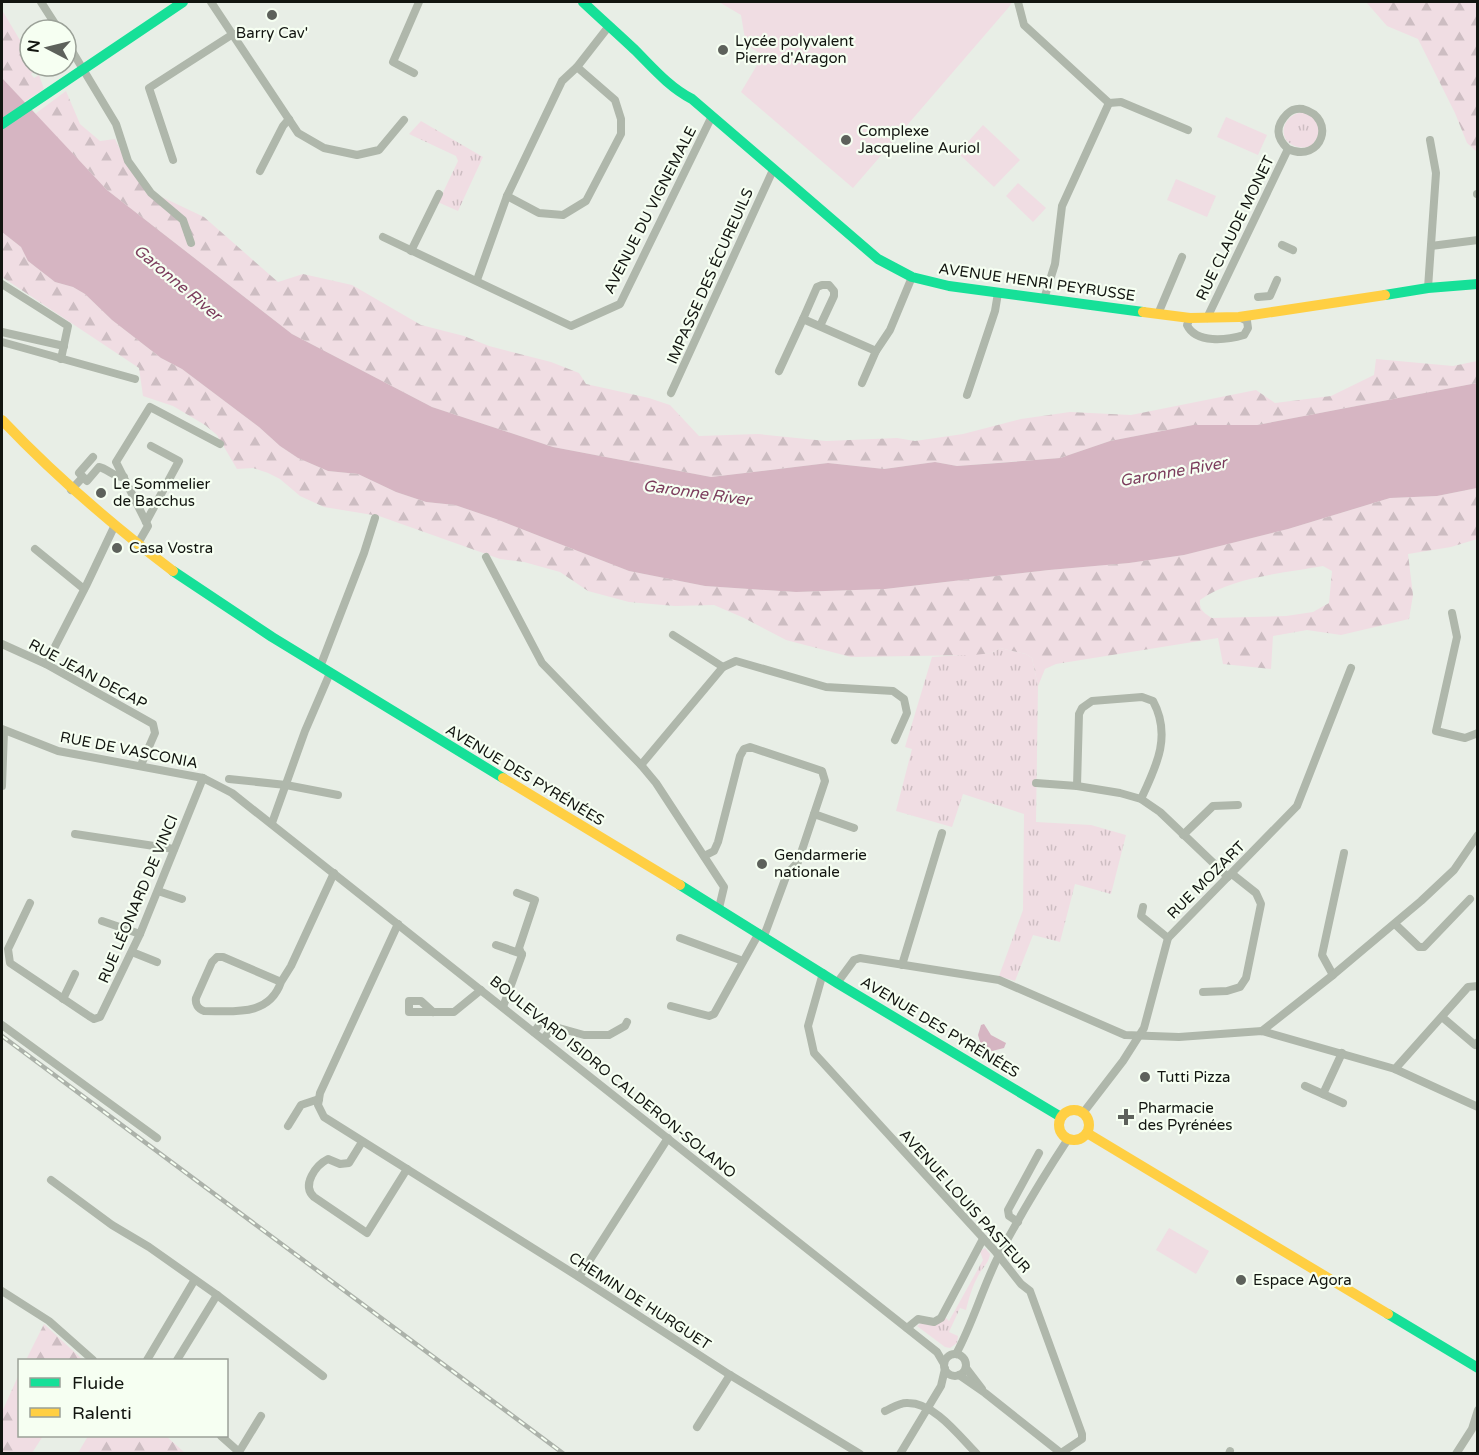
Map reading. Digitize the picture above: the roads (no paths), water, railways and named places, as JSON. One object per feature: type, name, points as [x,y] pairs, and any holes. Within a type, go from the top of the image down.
[{"type":"main road","points":[[2,124],[183,2]]},
{"type":"main road","name":"AVENUE HENRI PEYRUSSE","points":[[573,2],[606,23]]},
{"type":"main road","name":"AVENUE HENRI PEYRUSSE","points":[[583,2],[637,52],[655,63],[692,99],[773,170],[879,259],[912,277],[949,286],[1190,318],[1259,315],[1428,288],[1478,284]]},
{"type":"main road","name":"AVENUE DES PYRÉNÉES","points":[[2,420],[29,451],[114,527],[222,605],[559,814],[719,908],[837,983],[1061,1117]]},
{"type":"main road","points":[[1076,1110],[1083,1113],[1088,1119],[1087,1133],[1078,1139],[1068,1138],[1062,1133],[1059,1125],[1061,1117],[1067,1111],[1076,1110]]},
{"type":"main road","points":[[1087,1133],[1478,1368]]},
{"type":"street","points":[[41,2],[51,18]]},
{"type":"street","points":[[211,2],[298,133],[324,148],[357,155],[379,150],[404,120]]},
{"type":"street","points":[[414,73],[393,62],[419,2]]},
{"type":"street","points":[[1018,2],[1024,25],[1109,103],[1121,102],[1188,130]]},
{"type":"street","points":[[477,280],[507,196],[562,81],[577,67],[606,23]]},
{"type":"street","points":[[173,159],[149,88],[233,34]]},
{"type":"street","points":[[78,61],[116,124],[128,161],[151,193],[183,220],[190,243]]},
{"type":"street","points":[[507,196],[539,213],[563,215],[586,201],[621,134],[621,119],[615,100],[577,67]]},
{"type":"street","points":[[1044,299],[1055,264],[1062,206],[1109,103]]},
{"type":"street","name":"RUE CLAUDE MONET","points":[[1300,108],[1314,113],[1322,125],[1321,139],[1312,150],[1298,153],[1288,149],[1281,143],[1278,134],[1280,121],[1290,111],[1300,108]]},
{"type":"street","name":"AVENUE DU VIGNEMALE","points":[[383,237],[571,326],[620,304],[712,116]]},
{"type":"street","points":[[260,171],[283,126],[289,119]]},
{"type":"street","points":[[1428,288],[1436,173],[1430,140]]},
{"type":"street","name":"RUE CLAUDE MONET","points":[[1207,318],[1288,149]]},
{"type":"street","name":"IMPASSE DES ÉCUREUILS","points":[[671,393],[773,170]]},
{"type":"street","points":[[411,251],[439,194]]},
{"type":"street","points":[[1431,246],[1478,240]]},
{"type":"street","points":[[1282,245],[1293,250]]},
{"type":"street","points":[[1158,314],[1182,257]]},
{"type":"street","points":[[862,383],[876,351],[890,330],[912,277]]},
{"type":"street","points":[[1259,315],[1258,295],[1270,296],[1277,280]]},
{"type":"street","points":[[2,284],[68,326],[61,359]]},
{"type":"street","points":[[779,371],[817,288],[829,285],[834,291],[834,296],[820,326]]},
{"type":"street","points":[[967,395],[995,311],[998,293]]},
{"type":"street","points":[[1190,318],[1187,325],[1190,332],[1198,336],[1222,339],[1244,335],[1248,328],[1247,321],[1239,317]]},
{"type":"street","points":[[803,319],[876,351]]},
{"type":"street","points":[[2,332],[64,346]]},
{"type":"street","points":[[2,342],[135,379]]},
{"type":"street","points":[[137,545],[148,526],[116,462],[150,407],[220,444]]},
{"type":"street","points":[[146,522],[179,461],[152,446]]},
{"type":"street","points":[[93,457],[79,473],[87,481],[99,468],[118,477],[124,477]]},
{"type":"street","points":[[71,490],[83,477]]},
{"type":"street","points":[[320,667],[364,553],[375,518]]},
{"type":"street","points":[[45,664],[114,527]]},
{"type":"street","points":[[35,549],[84,589]]},
{"type":"street","points":[[486,557],[542,663],[656,783],[724,887],[719,908]]},
{"type":"street","points":[[1452,614],[1456,637],[1436,731],[1465,738],[1478,734]]},
{"type":"street","points":[[673,635],[723,667]]},
{"type":"street","name":"RUE JEAN DECAP","points":[[2,644],[45,664],[153,724],[155,733],[141,765]]},
{"type":"street","points":[[641,765],[723,667],[736,661],[826,687],[893,691],[904,699],[907,713],[895,740]]},
{"type":"street","name":"RUE MOZART","points":[[1083,1113],[1123,1061],[1144,1028],[1168,938],[1297,806],[1351,668]]},
{"type":"street","points":[[272,823],[305,731],[330,673]]},
{"type":"street","points":[[1077,786],[1079,714],[1082,708],[1092,701],[1142,697],[1153,701],[1160,715],[1160,745],[1159,761],[1141,799]]},
{"type":"street","points":[[2,786],[3,730]]},
{"type":"street","name":"RUE DE VASCONIA","points":[[3,730],[58,751],[203,778],[232,793],[272,823]]},
{"type":"street","points":[[671,1005],[712,1016],[716,1011],[743,961],[762,934],[787,874],[798,865],[825,781],[822,771],[747,747],[740,756],[717,847],[704,856]]},
{"type":"street","name":"RUE LÉONARD DE VINCI","points":[[63,999],[94,1019],[103,1013],[140,934],[203,778]]},
{"type":"street","points":[[229,779],[286,785],[338,795]]},
{"type":"street","points":[[1036,783],[1077,786],[1141,799],[1161,812],[1183,835],[1230,875],[1256,893],[1261,904],[1246,978],[1240,987],[1203,992]]},
{"type":"street","points":[[1183,835],[1213,806],[1238,805]]},
{"type":"street","points":[[814,814],[854,828]]},
{"type":"street","name":"BOULEVARD ISIDRO CALDERON-SOLANO","points":[[272,823],[937,1352],[945,1366]]},
{"type":"street","points":[[902,965],[942,833]]},
{"type":"street","points":[[75,834],[174,849]]},
{"type":"street","points":[[1263,1030],[1395,924],[1454,870],[1478,835]]},
{"type":"street","points":[[1333,975],[1322,955],[1344,853]]},
{"type":"street","points":[[281,982],[223,957],[217,957],[212,962],[196,998],[196,1004],[204,1011],[248,1011],[271,1000],[291,966],[334,873]]},
{"type":"street","points":[[158,891],[182,899]]},
{"type":"street","points":[[503,1007],[522,954],[519,948],[535,900],[517,893]]},
{"type":"street","points":[[1395,924],[1419,947],[1424,947],[1470,899]]},
{"type":"street","points":[[30,903],[8,949],[10,963],[63,999],[75,974]]},
{"type":"street","points":[[1143,907],[1141,916],[1168,938]]},
{"type":"street","points":[[102,921],[140,934]]},
{"type":"street","points":[[288,1126],[301,1105],[319,1102],[398,924]]},
{"type":"street","points":[[680,938],[743,961]]},
{"type":"street","points":[[496,945],[522,954]]},
{"type":"street","points":[[132,951],[157,962]]},
{"type":"street","points":[[837,983],[854,960],[860,958],[999,980],[1125,1035],[1179,1037],[1263,1030],[1395,1069],[1478,1107]]},
{"type":"street","name":"AVENUE LOUIS PASTEUR","points":[[823,973],[808,1026],[814,1053],[999,1256],[1021,1284],[1030,1291],[1082,1434],[1079,1442],[1061,1453]]},
{"type":"street","points":[[1395,1069],[1468,987],[1478,986]]},
{"type":"street","points":[[433,1012],[454,1012],[481,990]]},
{"type":"street","points":[[1442,1017],[1475,1046],[1478,1042]]},
{"type":"street","points":[[534,1032],[542,1021]]},
{"type":"street","points":[[543,1039],[552,1029],[559,1028],[584,1035],[609,1035],[626,1026],[627,1022]]},
{"type":"street","points":[[2,1025],[157,1138]]},
{"type":"street","points":[[1323,1094],[1341,1053]]},
{"type":"street","points":[[1305,1086],[1343,1103]]},
{"type":"street","name":"CHEMIN DE HURGUET","points":[[319,1102],[324,1117],[362,1142],[579,1277],[730,1375],[860,1454]]},
{"type":"street","points":[[579,1277],[668,1138]]},
{"type":"street","points":[[900,1454],[941,1386],[945,1366],[956,1356],[965,1338],[981,1294],[999,1256],[1068,1138]]},
{"type":"street","points":[[362,1142],[349,1163],[340,1164],[328,1159],[319,1163],[308,1184],[309,1192],[314,1197],[367,1233],[407,1169]]},
{"type":"street","points":[[1018,1222],[1009,1216],[1008,1210],[1039,1153]]},
{"type":"street","points":[[51,1180],[112,1225],[217,1295],[323,1376]]},
{"type":"street","points":[[907,1328],[918,1320],[934,1322],[941,1318],[983,1239]]},
{"type":"street","points":[[148,1359],[194,1281]]},
{"type":"street","points":[[2,1294],[49,1321],[92,1359]]},
{"type":"street","points":[[178,1359],[217,1295]]},
{"type":"street","name":"BOULEVARD ISIDRO CALDERON-SOLANO","points":[[937,1352],[956,1356]]},
{"type":"street","points":[[956,1356],[966,1361],[966,1368],[985,1393]]},
{"type":"street","points":[[945,1366],[949,1374],[985,1393],[1061,1453]]},
{"type":"street","points":[[941,1386],[966,1368]]},
{"type":"street","points":[[697,1427],[730,1375]]},
{"type":"street","points":[[885,1411],[905,1402],[919,1404],[942,1420],[977,1454]]},
{"type":"street","points":[[1456,1454],[1472,1429],[1478,1410]]},
{"type":"street","points":[[222,1437],[238,1452],[261,1416]]},
{"type":"water","name":"Garonne River","points":[[2,78],[107,190],[292,334],[432,407],[553,447],[711,477],[828,463],[884,469],[935,462],[957,466],[1060,458],[1110,441],[1193,425],[1257,425],[1477,383],[1477,488],[1437,496],[1390,498],[1288,529],[1184,555],[885,589],[796,592],[705,586],[629,571],[455,505],[426,502],[396,492],[358,474],[328,471],[298,458],[182,369],[161,358],[112,320],[85,294],[73,287],[55,282],[28,261],[21,247],[2,232]]},
{"type":"water","points":[[984,1024],[991,1035],[1006,1043],[1004,1048],[992,1051],[981,1045],[978,1035],[981,1025]]},
{"type":"railway","points":[[2,1036],[564,1454]]},
{"type":"place","name":"Barry Cav'","points":[[272,15]]},
{"type":"place","name":"Lycée polyvalent Pierre d'Aragon","points":[[723,50]]},
{"type":"place","name":"Complexe Jacqueline Auriol","points":[[846,140]]},
{"type":"place","name":"Le Sommelier de Bacchus","points":[[101,493]]},
{"type":"place","name":"Casa Vostra","points":[[117,548]]},
{"type":"place","name":"Gendarmerie nationale","points":[[762,864]]},
{"type":"place","name":"Tutti Pizza","points":[[1145,1077]]},
{"type":"place","name":"Pharmacie des Pyrénées","points":[[1126,1117]]},
{"type":"place","name":"Espace Agora","points":[[1241,1280]]}]
